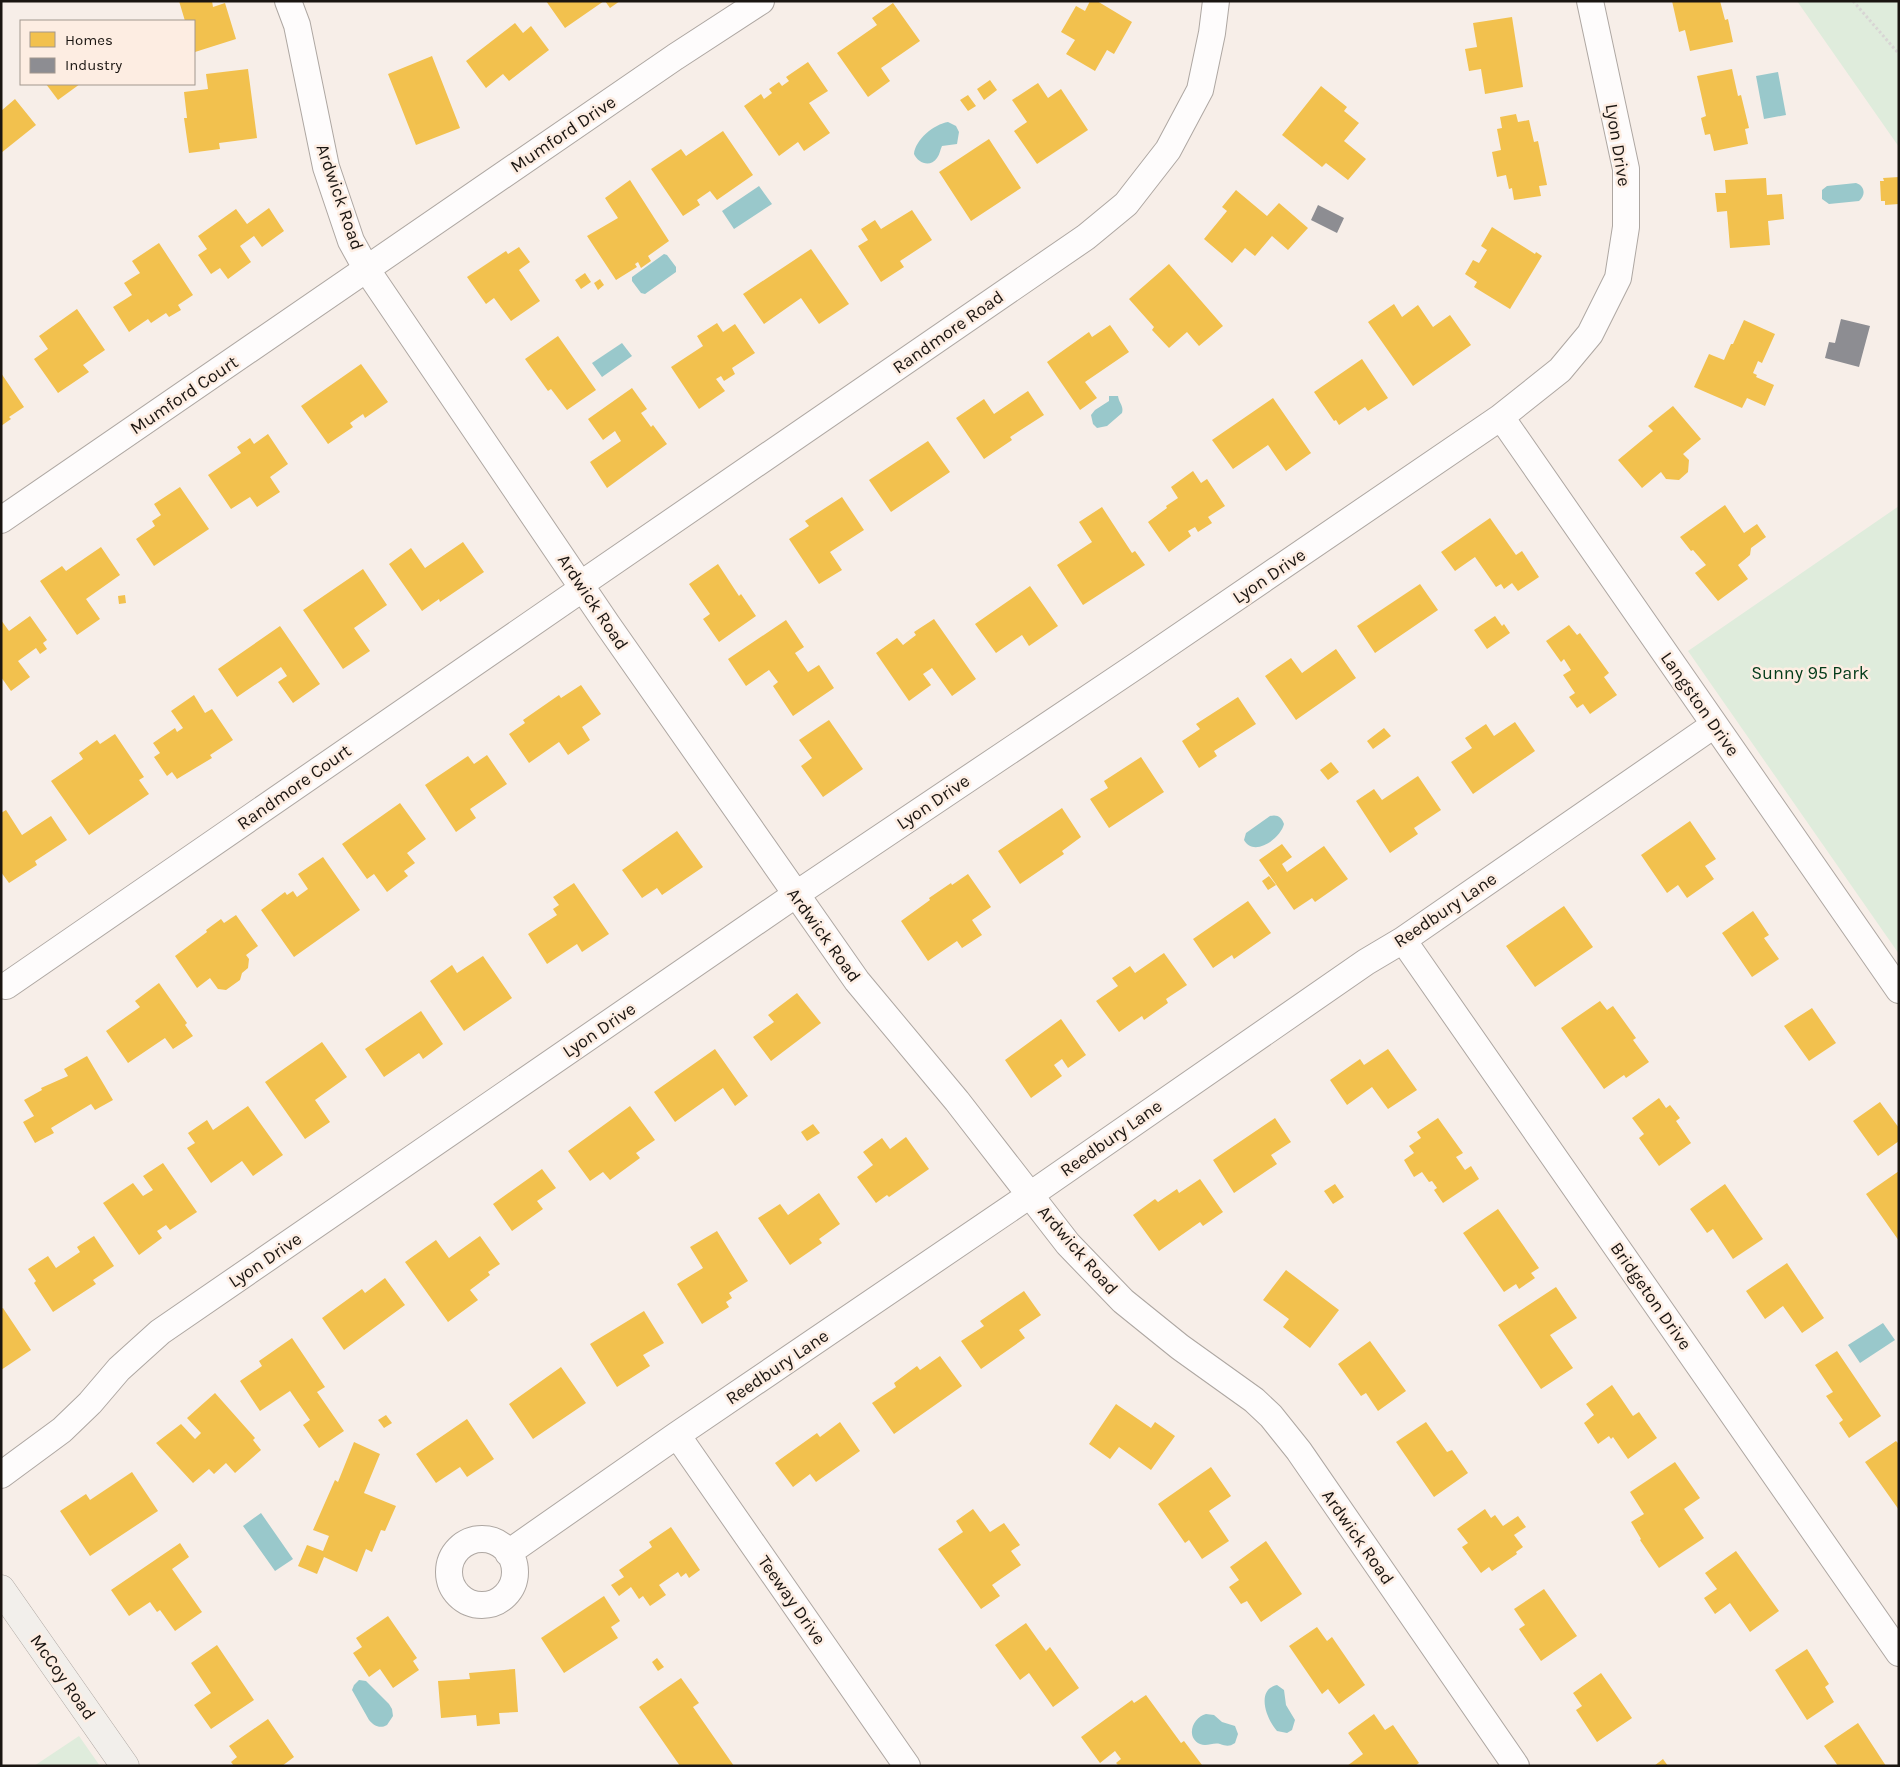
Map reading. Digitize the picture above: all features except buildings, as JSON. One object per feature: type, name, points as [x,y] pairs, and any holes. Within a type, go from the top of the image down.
[{"type":"main road","name":"McCoy Road","points":[[1,1589],[125,1766]]},
{"type":"street","name":"Ardwick Road","points":[[288,1],[297,25],[326,167],[351,240],[367,270],[582,586],[796,895],[857,981],[957,1101],[1068,1244],[1123,1301],[1180,1347],[1254,1400],[1271,1416],[1299,1450],[1516,1766]]},
{"type":"street","name":"Mumford Drive","points":[[367,270],[390,252],[675,57],[761,1]]},
{"type":"street","name":"Randmore Road","points":[[582,586],[587,580],[1086,237],[1126,204],[1168,150],[1200,90],[1212,33],[1216,1]]},
{"type":"street","name":"Lyon Drive","points":[[1,1475],[62,1430],[90,1403],[119,1369],[160,1332],[796,895],[1147,659],[1501,417],[1560,370],[1590,334],[1618,278],[1626,227],[1626,169],[1590,1]]},
{"type":"street","name":"Mumford Court","points":[[1,520],[367,270]]},
{"type":"street","name":"Langston Drive","points":[[1501,417],[1899,990]]},
{"type":"street","name":"Randmore Court","points":[[6,986],[576,593],[582,586]]},
{"type":"street","name":"Reedbury Lane","points":[[508,1552],[1030,1195],[1366,962],[1404,940],[1714,724]]},
{"type":"street","name":"Bridgeton Drive","points":[[1404,940],[1899,1653]]},
{"type":"street","name":"Teeway Drive","points":[[677,1435],[907,1766]]},
{"type":"path","points":[[1853,1],[1899,54]]},
{"type":"green space","points":[[1797,1],[1899,1],[1899,147]]},
{"type":"green space","name":"Sunny 95 Park","points":[[1899,506],[1899,954],[1688,651]]},
{"type":"green space","points":[[79,1736],[100,1766],[34,1766]]},
{"type":"water","points":[[1778,72],[1786,115],[1764,119],[1756,76]]},
{"type":"water","points":[[948,122],[956,126],[959,132],[957,144],[942,146],[938,157],[931,163],[928,164],[918,160],[914,154],[918,143],[931,129]]},
{"type":"water","points":[[1856,183],[1864,191],[1859,201],[1829,204],[1822,199],[1822,190],[1827,186]]},
{"type":"water","points":[[759,186],[772,204],[734,229],[722,211]]},
{"type":"water","points":[[664,254],[667,255],[676,267],[676,272],[645,294],[641,293],[632,281],[632,277]]},
{"type":"water","points":[[622,343],[632,356],[602,377],[592,363]]},
{"type":"water","points":[[1109,396],[1118,396],[1122,413],[1107,426],[1097,428],[1093,424],[1091,415],[1109,401]]},
{"type":"water","points":[[1273,815],[1281,818],[1284,824],[1278,835],[1260,847],[1248,845],[1244,840],[1246,833]]},
{"type":"water","points":[[1883,1323],[1895,1340],[1860,1363],[1848,1345]]},
{"type":"water","points":[[261,1513],[293,1559],[275,1571],[243,1526]]},
{"type":"water","points":[[359,1680],[366,1681],[389,1704],[393,1716],[387,1725],[377,1726],[369,1720],[352,1690]]},
{"type":"water","points":[[1277,1685],[1284,1690],[1286,1705],[1295,1720],[1292,1730],[1287,1733],[1277,1731],[1270,1720],[1265,1706],[1266,1693],[1270,1688]]},
{"type":"water","points":[[1206,1714],[1214,1715],[1222,1722],[1235,1726],[1238,1734],[1235,1743],[1228,1746],[1217,1744],[1205,1745],[1195,1741],[1192,1732],[1194,1723]]}]
